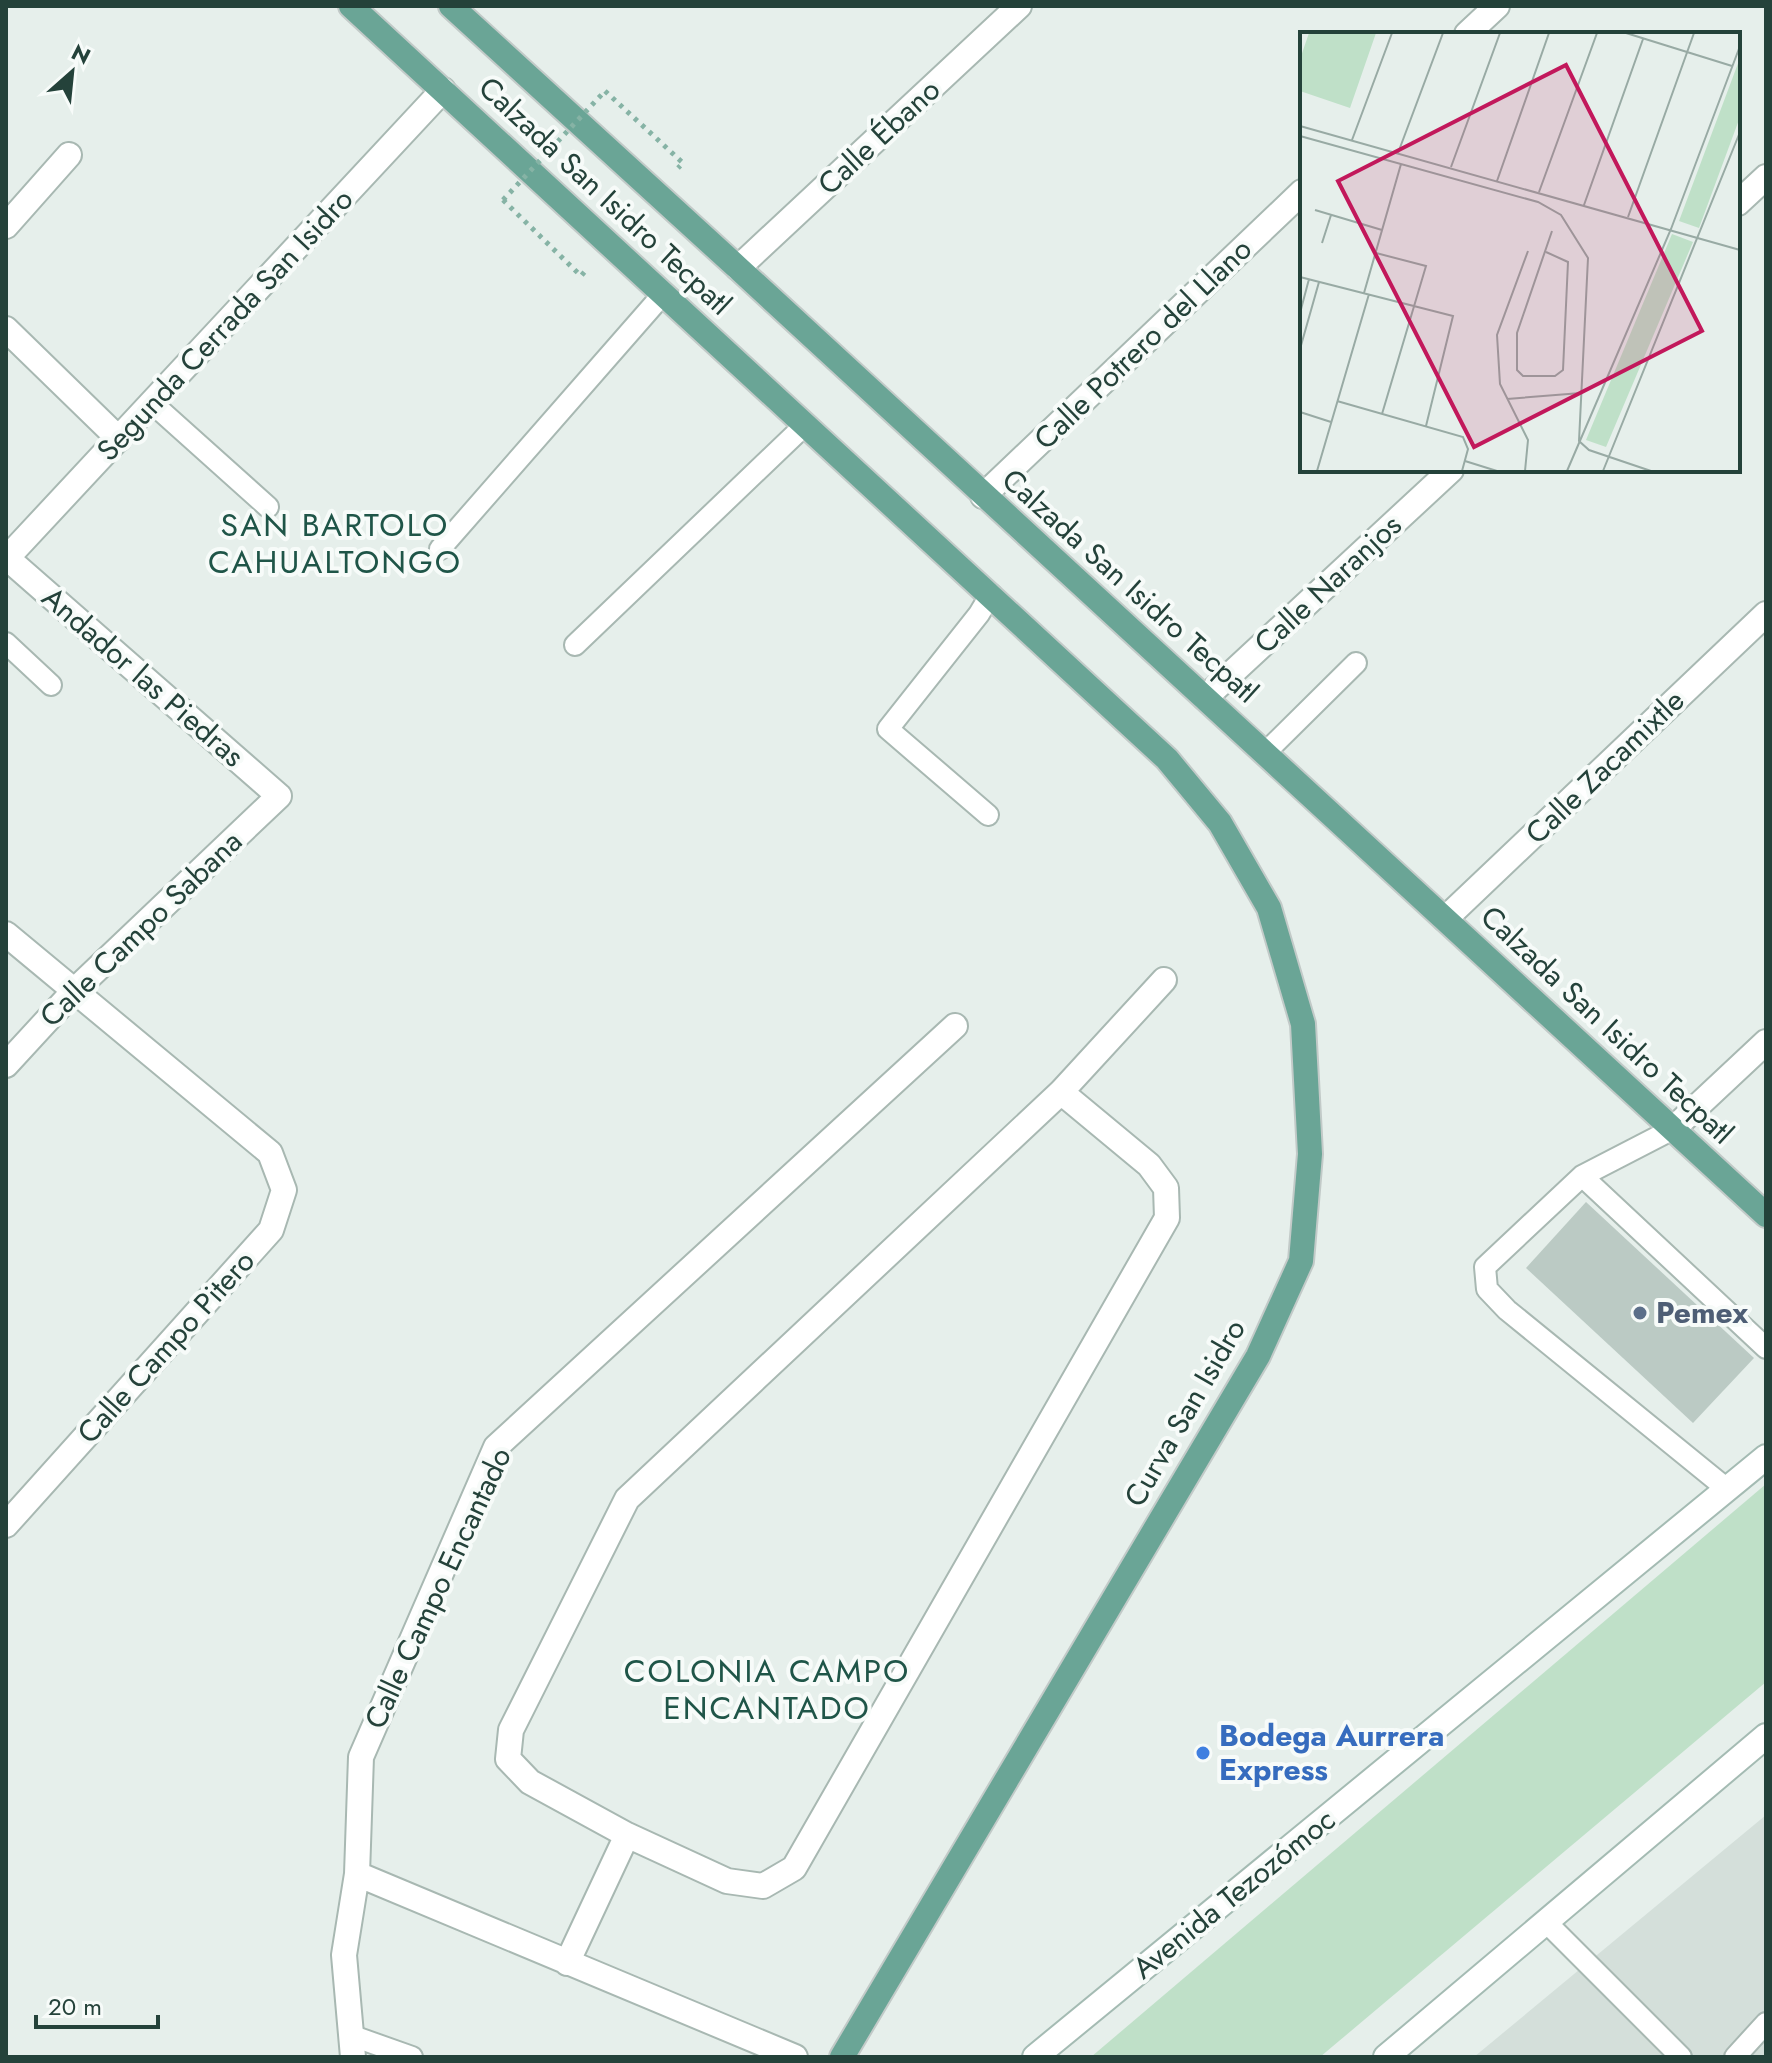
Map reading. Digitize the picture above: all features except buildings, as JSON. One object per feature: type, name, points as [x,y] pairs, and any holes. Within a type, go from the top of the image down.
[{"type":"main road","name":"Calzada San Isidro Tecpatl","points":[[351,6],[1167,759]]},
{"type":"main road","name":"Calzada San Isidro Tecpatl","points":[[456,8],[1766,1215]]},
{"type":"main road","name":"Curva San Isidro","points":[[842,2057],[1258,1356],[1301,1261],[1310,1154],[1303,1024],[1269,908],[1220,823],[1167,759]]},
{"type":"street","name":"Calle Ébano","points":[[738,268],[1019,6]]},
{"type":"street","points":[[1469,32],[1497,6]]},
{"type":"street","name":"Segunda Cerrada San Isidro","points":[[7,558],[443,90]]},
{"type":"street","points":[[6,226],[69,155]]},
{"type":"street","points":[[1740,201],[1766,177]]},
{"type":"street","name":"Calle Potrero del Llano","points":[[983,496],[1300,194]]},
{"type":"street","points":[[6,329],[119,439]]},
{"type":"street","name":"Calle Naranjos","points":[[1205,698],[1449,472]]},
{"type":"street","name":"Andador las Piedras","points":[[7,558],[279,796]]},
{"type":"street","name":"Calle Zacamixtle","points":[[1445,919],[1766,614]]},
{"type":"street","name":"Calle Campo Sabana","points":[[6,1065],[74,991],[279,796]]},
{"type":"street","points":[[6,934],[74,991]]},
{"type":"street","points":[[1061,1092],[1149,1165],[1166,1188],[1167,1218],[794,1868],[763,1886],[727,1881],[627,1835],[530,1782],[508,1759],[511,1730],[627,1499],[1061,1092],[1164,980]]},
{"type":"street","name":"Calle Campo Pitero","points":[[6,1525],[271,1230],[284,1190],[270,1153],[74,991]]},
{"type":"street","name":"Calle Campo Encantado","points":[[352,2046],[344,1955],[357,1874],[361,1757],[496,1447],[955,1026]]},
{"type":"street","points":[[1673,1129],[1766,1042]]},
{"type":"street","name":"Avenida Tezozómoc","points":[[1035,2057],[1766,1457]]},
{"type":"street","points":[[1386,2057],[1766,1736]]},
{"type":"street","points":[[567,1963],[627,1835]]},
{"type":"street","points":[[357,1874],[795,2057]]},
{"type":"lane","points":[[440,549],[664,293]]},
{"type":"lane","points":[[152,403],[268,507]]},
{"type":"lane","points":[[575,645],[806,424]]},
{"type":"lane","points":[[988,815],[888,729],[979,614],[991,594]]},
{"type":"lane","points":[[6,643],[51,685]]},
{"type":"lane","points":[[1265,753],[1356,663]]},
{"type":"lane","points":[[1673,1129],[1582,1176],[1485,1267],[1487,1289],[1507,1310],[1727,1489]]},
{"type":"lane","points":[[1582,1176],[1766,1348]]},
{"type":"lane","points":[[1546,1922],[1681,2057]]},
{"type":"lane","points":[[1735,2057],[1766,2023]]},
{"type":"lane","points":[[352,2046],[412,2057]]},
{"type":"path","points":[[581,276],[503,200],[605,91],[683,163]]},
{"type":"shaded area","points":[[1766,1815],[1766,2057],[1474,2057]]},
{"type":"green space","points":[[1766,1484],[1766,1682],[1320,2057],[1091,2057]]},
{"type":"place","name":"Pemex","points":[[1640,1313]]},
{"type":"place","name":"Bodega Aurrera Express","points":[[1203,1753]]},
{"type":"district","name":"SAN BARTOLO CAHUALTONGO","points":[[335,544]]},
{"type":"district","name":"COLONIA CAMPO ENCANTADO","points":[[767,1690]]}]
